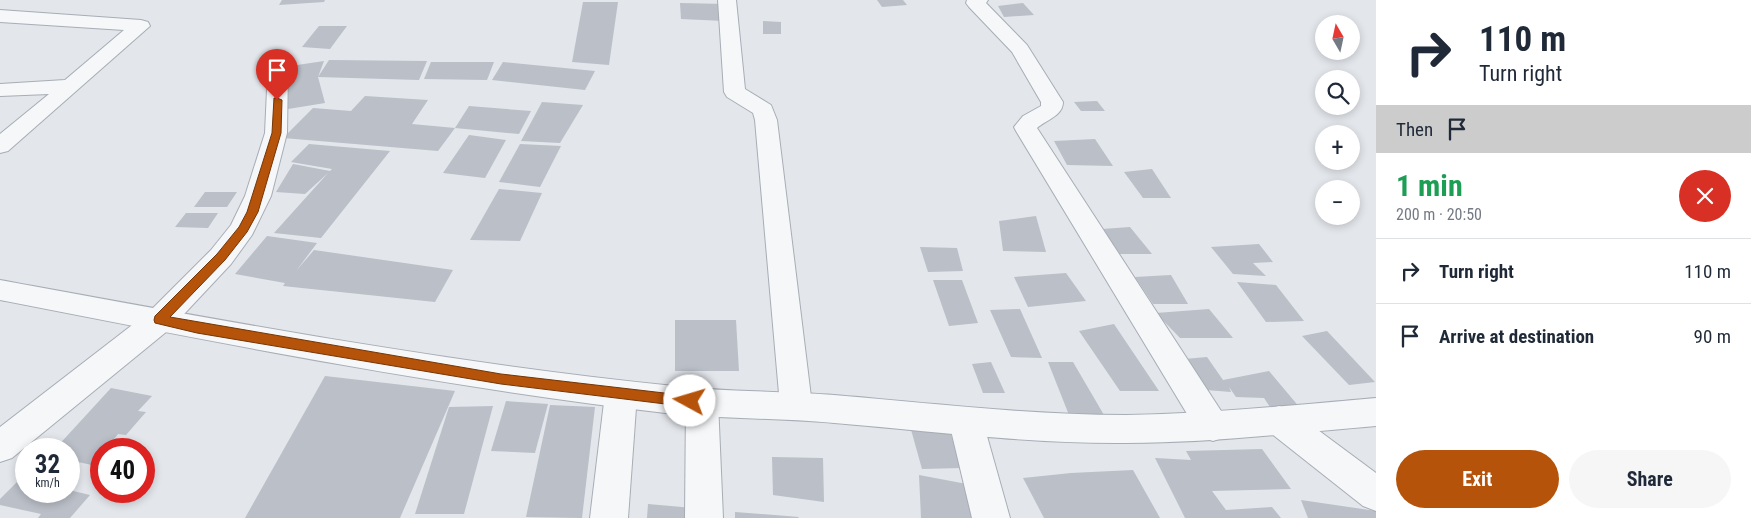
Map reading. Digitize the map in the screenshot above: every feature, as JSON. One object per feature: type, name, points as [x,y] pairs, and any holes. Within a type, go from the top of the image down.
[{"type":"street","points":[[0,14],[14,0]]},
{"type":"street","points":[[727,0],[735,92],[764,110],[766,120],[796,405]]},
{"type":"street","points":[[979,0],[975,1],[975,3],[1020,49],[1052,102],[1052,108],[1028,124],[1026,127],[1027,131],[1213,426]]},
{"type":"street","points":[[0,14],[141,26],[0,146]]},
{"type":"street","points":[[0,447],[160,320],[221,257],[243,229],[253,212],[276,133],[278,68]]},
{"type":"street","points":[[0,90],[70,86]]},
{"type":"street","points":[[0,290],[197,328],[501,379],[702,402],[796,405],[1001,426],[1122,429],[1213,426],[1376,412]]},
{"type":"street","points":[[609,518],[621,394]]},
{"type":"street","points":[[702,402],[704,518]]},
{"type":"street","points":[[1279,420],[1376,494]]},
{"type":"street","points":[[966,422],[991,518]]},
{"type":"building","points":[[282,0],[325,0],[324,2],[279,5]]},
{"type":"building","points":[[877,0],[903,0],[907,5],[882,7]]},
{"type":"building","points":[[583,2],[618,2],[609,65],[572,62]]},
{"type":"building","points":[[680,3],[726,4],[724,21],[681,19]]},
{"type":"building","points":[[1023,3],[1034,15],[1004,17],[998,6]]},
{"type":"building","points":[[763,21],[781,22],[781,34],[763,34]]},
{"type":"building","points":[[319,26],[347,26],[330,49],[302,47]]},
{"type":"building","points":[[329,60],[427,61],[419,80],[318,77]]},
{"type":"building","points":[[324,61],[318,77],[325,103],[282,110],[284,67]]},
{"type":"building","points":[[431,62],[494,62],[487,80],[424,79]]},
{"type":"building","points":[[503,62],[595,71],[585,90],[492,80]]},
{"type":"building","points":[[365,96],[428,100],[412,124],[455,128],[438,151],[283,138],[313,108],[351,111]]},
{"type":"building","points":[[1097,101],[1105,111],[1081,111],[1074,102]]},
{"type":"building","points":[[542,102],[583,105],[560,143],[521,141]]},
{"type":"building","points":[[469,106],[531,111],[519,134],[455,128]]},
{"type":"building","points":[[469,135],[506,140],[485,178],[443,173]]},
{"type":"building","points":[[1095,139],[1113,166],[1067,165],[1054,141]]},
{"type":"building","points":[[309,144],[390,151],[321,238],[274,233],[328,173],[305,194],[276,192],[293,164],[330,171],[332,169],[291,162]]},
{"type":"building","points":[[520,144],[561,146],[540,187],[499,182]]},
{"type":"building","points":[[1152,169],[1171,198],[1143,198],[1124,172]]},
{"type":"building","points":[[499,189],[542,193],[520,241],[470,240]]},
{"type":"building","points":[[205,192],[237,192],[227,207],[194,207]]},
{"type":"building","points":[[186,213],[218,213],[208,228],[175,227]]},
{"type":"building","points":[[1036,216],[1046,252],[1003,251],[999,221]]},
{"type":"building","points":[[1130,227],[1152,254],[1120,254],[1102,229]]},
{"type":"building","points":[[267,236],[317,243],[296,271],[314,250],[453,270],[435,302],[283,286],[285,283],[235,274]]},
{"type":"building","points":[[1259,244],[1273,262],[1253,263],[1266,276],[1233,274],[1211,247]]},
{"type":"building","points":[[920,247],[957,248],[963,271],[928,272]]},
{"type":"building","points":[[1066,273],[1086,301],[1028,307],[1014,277]]},
{"type":"building","points":[[1171,275],[1188,304],[1153,304],[1135,277]]},
{"type":"building","points":[[933,280],[962,280],[978,323],[949,326]]},
{"type":"building","points":[[1237,282],[1276,285],[1304,321],[1266,322]]},
{"type":"building","points":[[1020,309],[1042,358],[1011,357],[990,310]]},
{"type":"building","points":[[1209,309],[1233,338],[1180,338],[1156,313]]},
{"type":"building","points":[[675,320],[736,320],[739,371],[675,371]]},
{"type":"building","points":[[1114,324],[1159,391],[1120,391],[1079,331]]},
{"type":"building","points":[[1327,331],[1375,382],[1349,385],[1302,336]]},
{"type":"building","points":[[1207,357],[1223,380],[1269,371],[1301,409],[1272,410],[1264,398],[1236,397],[1229,387],[1231,392],[1206,390],[1184,359]]},
{"type":"building","points":[[991,362],[1005,393],[983,393],[972,364]]},
{"type":"building","points":[[1048,362],[1073,362],[1104,415],[1069,415]]},
{"type":"building","points":[[325,376],[455,391],[400,518],[245,518]]},
{"type":"building","points":[[111,388],[152,396],[138,411],[146,412],[126,435],[118,434],[115,438],[90,438],[90,465],[80,462],[80,438],[65,438]]},
{"type":"building","points":[[506,401],[548,404],[535,453],[491,451]]},
{"type":"building","points":[[550,405],[595,407],[582,518],[526,517]]},
{"type":"building","points":[[493,406],[464,514],[415,514],[449,407]]},
{"type":"building","points":[[948,425],[961,468],[922,469],[910,426]]},
{"type":"building","points":[[1262,449],[1291,489],[1212,491],[1226,510],[1272,507],[1281,518],[1185,518],[1155,458],[1191,460],[1186,451]]},
{"type":"building","points":[[772,457],[823,458],[824,502],[773,495]]},
{"type":"building","points":[[1133,470],[1160,518],[1044,518],[1023,478],[1071,473]]},
{"type":"building","points":[[919,475],[972,485],[976,518],[921,518]]},
{"type":"building","points":[[15,484],[15,503],[80,503],[80,493],[90,495],[70,518],[38,518],[41,514],[0,505],[0,499]]},
{"type":"building","points":[[1301,500],[1376,511],[1376,518],[1308,518]]},
{"type":"building","points":[[648,504],[693,508],[693,518],[647,518]]},
{"type":"building","points":[[735,512],[799,517],[735,518]]},
{"type":"route","points":[[277,100],[276,133],[253,212],[243,229],[221,257],[160,320],[197,328],[501,379],[690,401]]}]
